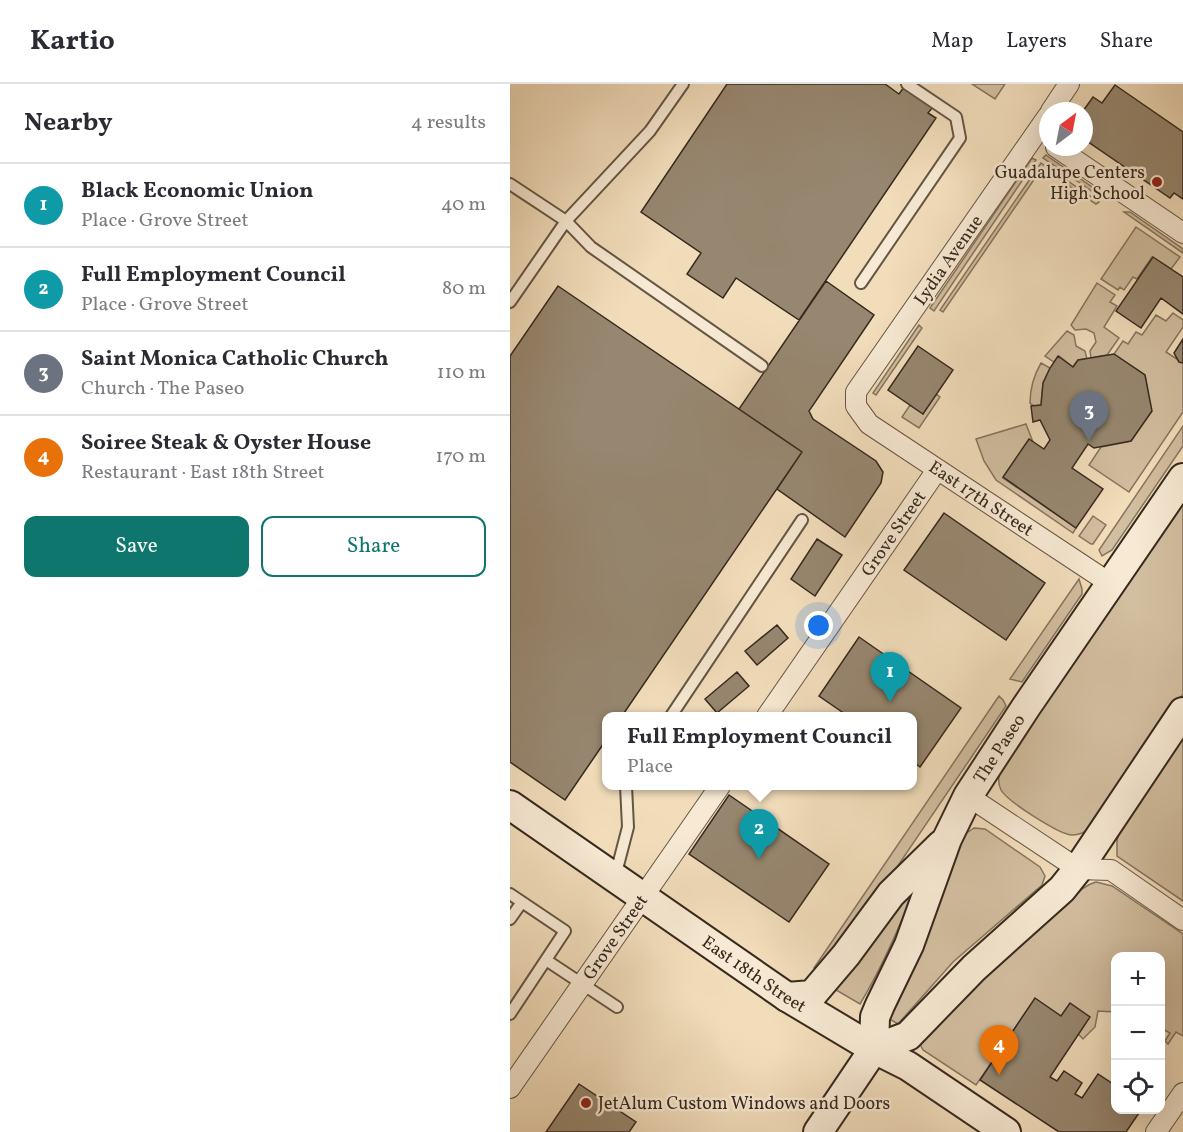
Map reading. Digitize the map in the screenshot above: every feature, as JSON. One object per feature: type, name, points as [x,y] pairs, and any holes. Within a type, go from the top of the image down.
[{"type":"main road","name":"The Paseo","points":[[874,1049],[875,1017],[909,945],[947,838],[968,796],[1026,707],[1183,478]]},
{"type":"main road","points":[[818,1132],[874,1049],[908,1036],[974,968],[1062,889],[1078,869],[1183,712]]},
{"type":"main road","name":"East 18th Street","points":[[510,805],[787,997],[874,1049],[908,1066],[1006,1132]]},
{"type":"main road","points":[[787,997],[812,995],[846,955],[891,894],[947,838]]},
{"type":"street","points":[[1057,102],[1069,84]]},
{"type":"street","name":"Lydia Avenue","points":[[856,406],[856,392],[1039,142]]},
{"type":"street","points":[[1069,156],[1183,233]]},
{"type":"street","name":"East 17th Street","points":[[856,406],[869,424],[1111,584]]},
{"type":"street","name":"Grove Street","points":[[770,712],[937,470]]},
{"type":"street","name":"Grove Street","points":[[510,1088],[717,790]]},
{"type":"street","points":[[968,796],[1078,869],[1111,870],[1183,920]]},
{"type":"street","points":[[1156,1132],[1183,1092]]},
{"type":"lane","points":[[510,302],[566,222],[650,131],[683,84]]},
{"type":"lane","points":[[861,283],[960,138],[957,117],[907,84]]},
{"type":"lane","points":[[510,184],[566,222],[591,247],[762,366]]},
{"type":"lane","points":[[674,712],[802,520]]},
{"type":"lane","points":[[615,878],[628,827],[626,790]]},
{"type":"lane","points":[[510,894],[565,932],[510,1014]]},
{"type":"lane","points":[[510,920],[522,902]]},
{"type":"lane","points":[[546,960],[617,1007]]},
{"type":"shaded area","points":[[972,84],[1005,84],[995,99]]},
{"type":"shaded area","points":[[1047,156],[1095,189],[1099,196],[1043,158]]},
{"type":"shaded area","points":[[1032,158],[1036,160],[934,311],[930,308]]},
{"type":"shaded area","points":[[1041,163],[1099,202],[1096,204],[1042,168],[943,312],[940,310]]},
{"type":"shaded area","points":[[1124,212],[1130,212],[1183,249],[1183,253]]},
{"type":"shaded area","points":[[1136,227],[1180,257],[1171,269],[1152,257],[1137,279],[1133,277],[1124,290],[1120,287],[1118,290],[1101,279]]},
{"type":"shaded area","points":[[1097,283],[1115,295],[1110,302],[1117,306],[1104,327],[1119,338],[1107,355],[1091,358],[1090,351],[1096,342],[1094,333],[1086,329],[1075,330],[1071,325]]},
{"type":"shaded area","points":[[1173,313],[1183,320],[1183,327],[1166,352],[1183,363],[1183,412],[1129,492],[1089,465],[1101,447],[1131,441],[1151,411],[1145,375],[1114,354],[1123,341],[1128,344],[1136,332],[1142,335],[1156,315],[1166,321]]},
{"type":"shaded area","points":[[919,325],[922,328],[876,395],[873,393]]},
{"type":"shaded area","points":[[1067,331],[1074,335],[1076,346],[1085,351],[1087,359],[1078,360],[1073,367],[1059,356],[1054,362],[1045,356]]},
{"type":"shaded area","points":[[1041,363],[1050,368],[1043,383],[1041,405],[1034,406],[1030,403],[1031,392],[1034,377]]},
{"type":"shaded area","points":[[936,394],[940,397],[919,428],[902,417],[910,405],[923,414]]},
{"type":"shaded area","points":[[1026,424],[1033,442],[1029,439],[1003,478],[1076,528],[1073,533],[996,480],[984,461],[976,439]]},
{"type":"shaded area","points":[[1183,426],[1183,446],[1112,550],[1102,556],[1099,550]]},
{"type":"shaded area","points":[[1183,498],[1183,694],[1096,822],[1079,834],[1066,834],[1034,817],[1005,795],[999,784],[1001,767]]},
{"type":"shaded area","points":[[1093,516],[1106,525],[1091,544],[1079,536]]},
{"type":"shaded area","points":[[1079,579],[1082,594],[1022,682],[1010,679]]},
{"type":"shaded area","points":[[999,696],[1006,706],[828,969],[823,972],[814,968]]},
{"type":"shaded area","points":[[1183,738],[1183,901],[1117,856],[1117,840],[1120,831]]},
{"type":"shaded area","points":[[974,828],[985,829],[1040,867],[1045,876],[1042,885],[953,962],[898,1024],[886,1017],[906,986],[920,954],[958,843]]},
{"type":"shaded area","points":[[1096,882],[1112,886],[1183,934],[1183,1036],[1176,1032],[1168,1044],[1165,1041],[1170,1033],[1165,1030],[1165,952],[1111,952],[1111,1012],[1098,1011],[1095,1027],[1083,1039],[1061,1016],[1035,999],[976,1085],[923,1050],[920,1044],[923,1039],[954,1004],[1090,884]]},
{"type":"shaded area","points":[[904,891],[912,895],[888,951],[860,1004],[831,987]]},
{"type":"building","points":[[727,84],[885,84],[899,94],[904,87],[933,107],[928,113],[936,118],[799,320],[736,278],[723,298],[687,274],[701,253],[641,212]]},
{"type":"building","name":"Guadalupe Centers High School","points":[[1115,85],[1183,132],[1183,199],[1174,193],[1170,198],[1093,145],[1093,102],[1089,102],[1093,97],[1102,103]]},
{"type":"building","points":[[1153,257],[1183,277],[1183,314],[1161,298],[1141,328],[1116,311]]},
{"type":"building","points":[[826,281],[874,315],[809,411],[813,419],[876,461],[883,472],[881,483],[845,537],[777,489],[802,452],[739,409]]},
{"type":"building","points":[[558,286],[802,452],[625,712],[602,712],[602,746],[565,800],[510,762],[510,356]]},
{"type":"building","points":[[1183,339],[1183,363],[1179,362],[1174,353]]},
{"type":"building","points":[[918,346],[953,370],[923,414],[888,390]]},
{"type":"building","points":[[1114,354],[1145,375],[1152,411],[1131,441],[1094,448],[1088,444],[1072,468],[1103,489],[1076,528],[1003,477],[1029,439],[1044,449],[1050,440],[1040,420],[1033,422],[1031,406],[1041,405],[1043,383],[1058,356],[1073,367],[1078,360]]},
{"type":"building","points":[[944,513],[1045,583],[1006,640],[904,570]]},
{"type":"building","points":[[817,539],[842,555],[815,596],[791,579]]},
{"type":"building","points":[[777,625],[788,638],[757,665],[745,651]]},
{"type":"building","points":[[859,637],[961,708],[920,767],[917,765],[917,712],[842,712],[819,696]]},
{"type":"building","points":[[737,672],[749,686],[718,712],[705,699]]},
{"type":"building","points":[[729,795],[829,864],[789,922],[689,854]]},
{"type":"building","points":[[1035,998],[1061,1016],[1070,1003],[1090,1017],[1050,1077],[1057,1081],[1064,1071],[1082,1083],[1075,1094],[1082,1098],[1098,1074],[1111,1083],[1111,1114],[1138,1114],[1126,1132],[1059,1132],[980,1080]]},
{"type":"building","name":"JetAlum Custom Windows and Doors","points":[[579,1084],[636,1122],[629,1132],[546,1132]]},
{"type":"place","name":"Guadalupe Centers High School","points":[[1157,182]]},
{"type":"place","name":"Saint Monica Catholic Church","points":[[1089,441]]},
{"type":"place","name":"Black Economic Union","points":[[890,702]]},
{"type":"place","name":"Full Employment Council","points":[[759,859]]},
{"type":"place","name":"Soiree Steak & Oyster House","points":[[999,1075]]},
{"type":"place","name":"JetAlum Custom Windows and Doors","points":[[586,1103]]}]
